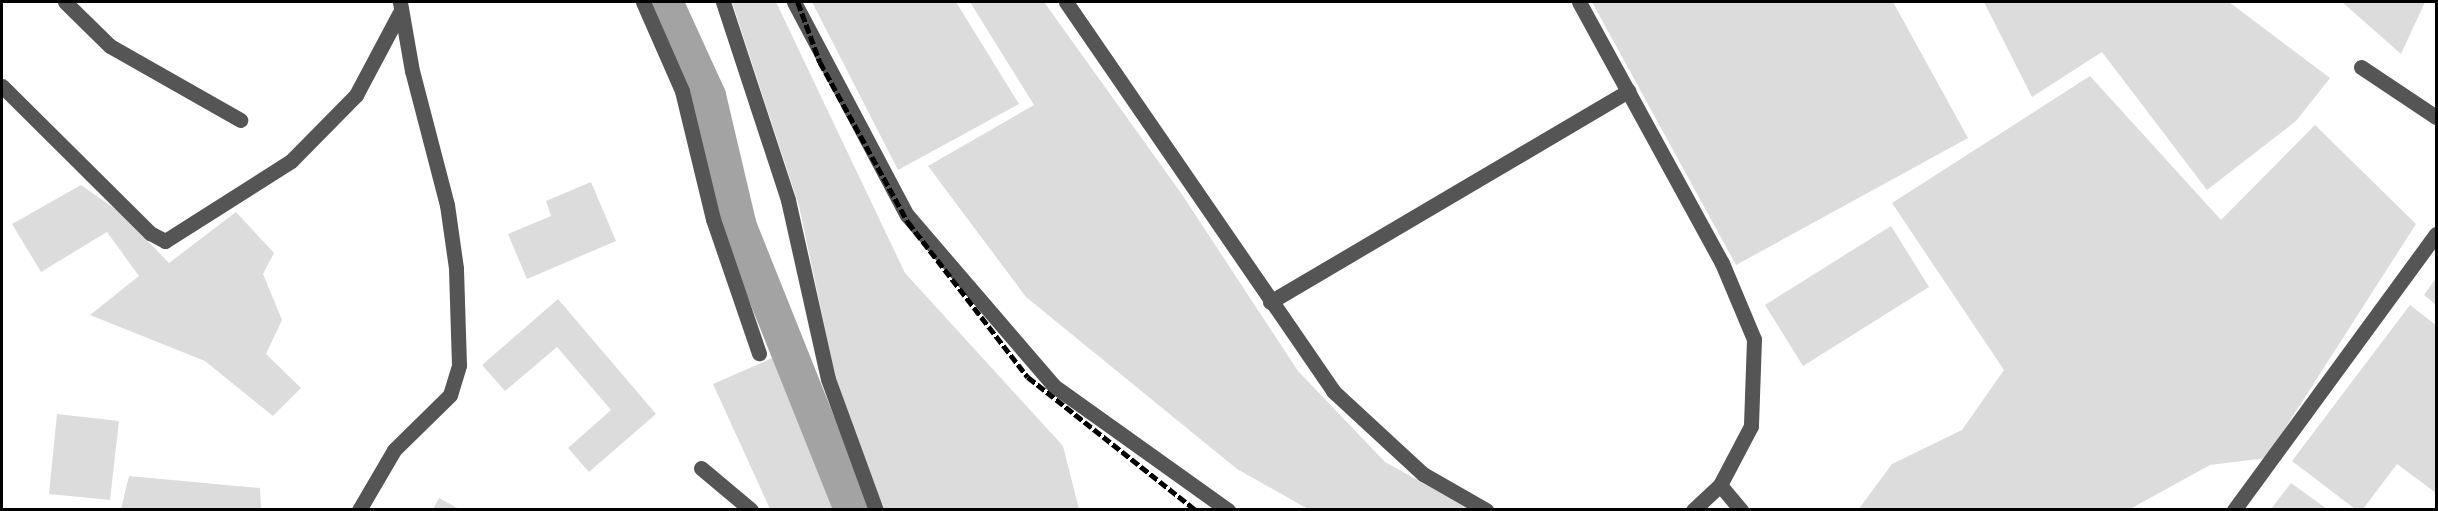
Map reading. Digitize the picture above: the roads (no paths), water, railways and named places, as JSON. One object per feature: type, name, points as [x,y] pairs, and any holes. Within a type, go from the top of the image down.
[{"type":"street","points":[[65,2],[110,46],[240,120]]},
{"type":"street","points":[[643,2],[682,91],[712,219],[759,353]]},
{"type":"street","points":[[723,2],[788,200],[828,379],[876,510]]},
{"type":"street","points":[[794,2],[907,215],[1054,386],[1228,510]]},
{"type":"street","points":[[1066,2],[1333,391],[1423,474],[1486,510]]},
{"type":"street","points":[[1579,2],[1722,263],[1754,339],[1751,426],[1720,485],[1693,510]]},
{"type":"street","points":[[2,86],[150,233],[165,241],[291,162],[356,95],[399,8]]},
{"type":"street","points":[[359,510],[394,450],[450,395],[459,365],[456,268],[447,205],[399,8]]},
{"type":"street","points":[[2361,67],[2436,117]]},
{"type":"street","points":[[1270,302],[1628,91]]},
{"type":"street","points":[[2234,510],[2436,234]]},
{"type":"street","points":[[701,468],[751,510]]},
{"type":"street","points":[[1720,485],[1741,510]]},
{"type":"waterway","points":[[665,2],[708,96],[739,227],[852,510]]},
{"type":"railway","points":[[798,2],[820,62],[908,222],[1028,377],[1196,510]]}]
